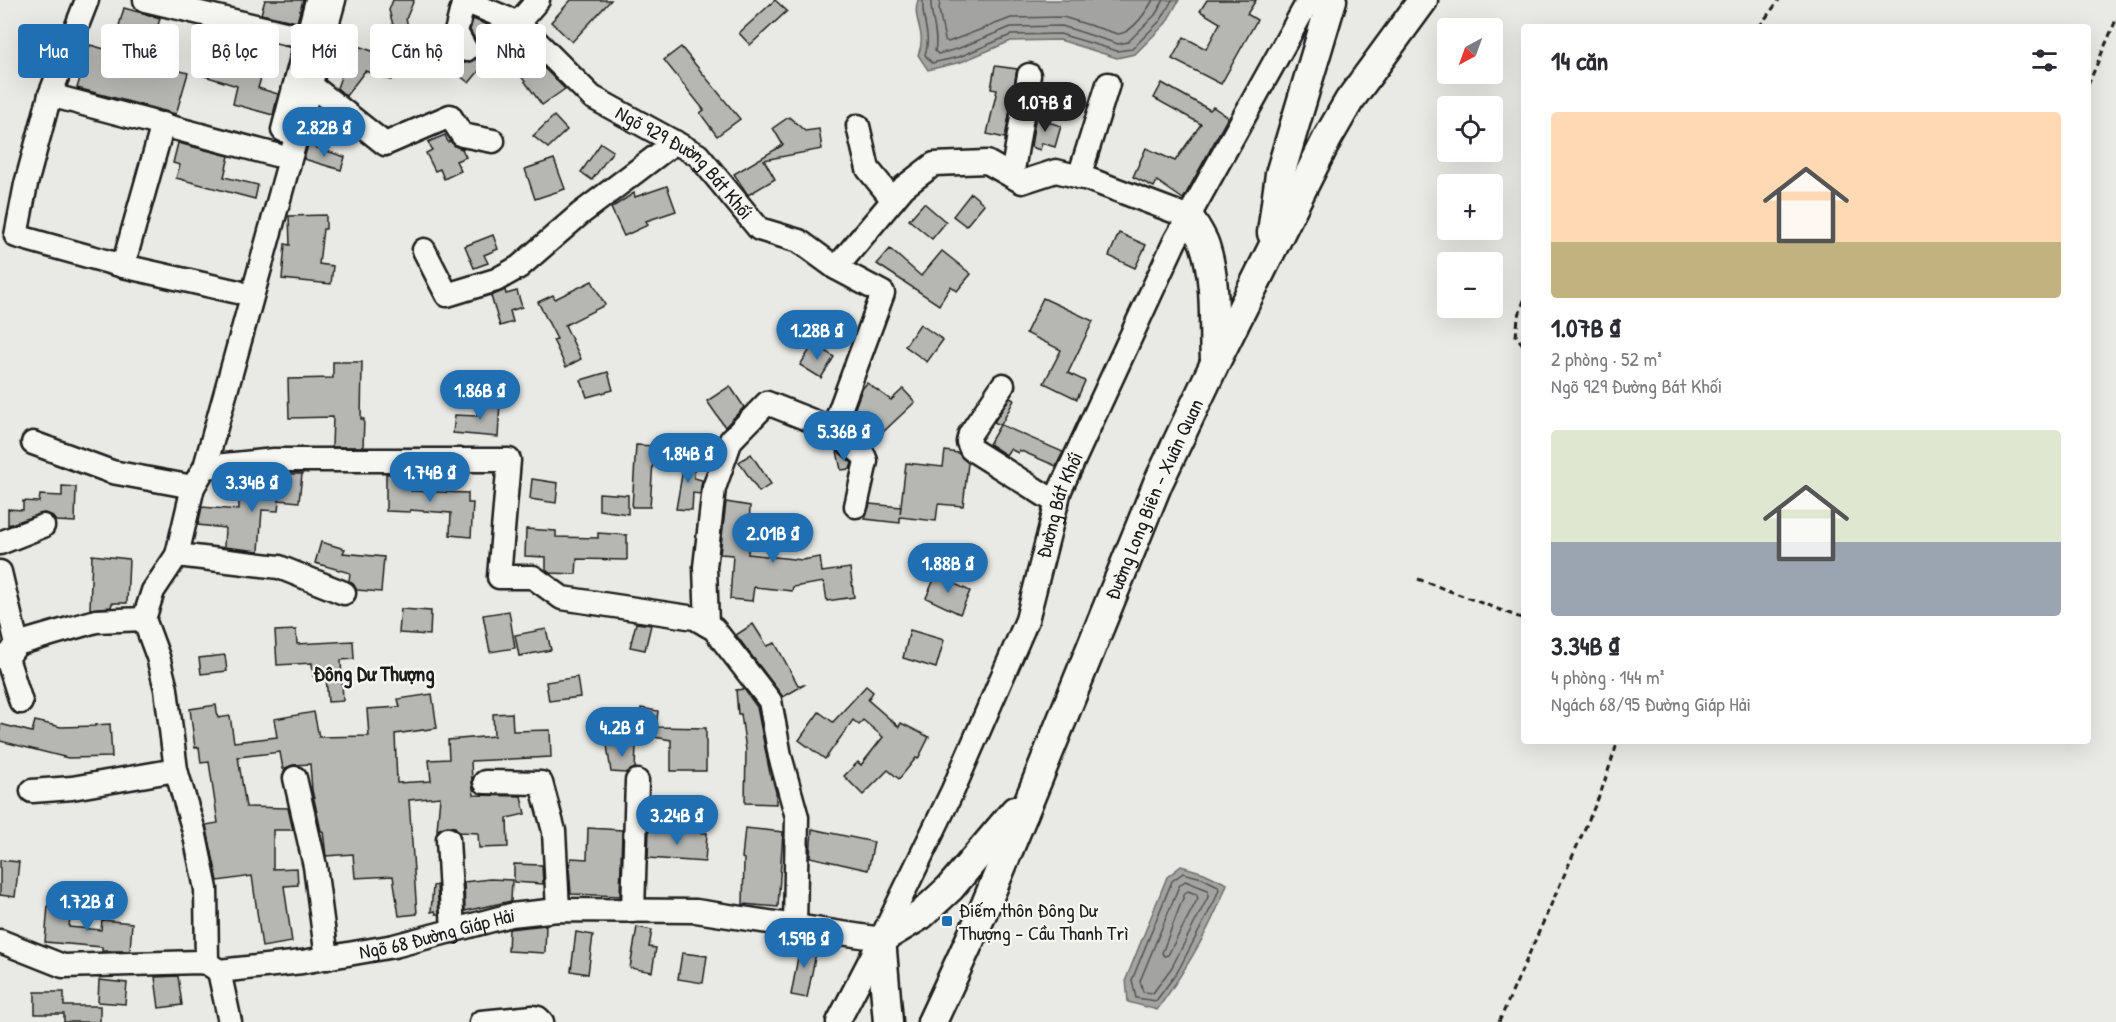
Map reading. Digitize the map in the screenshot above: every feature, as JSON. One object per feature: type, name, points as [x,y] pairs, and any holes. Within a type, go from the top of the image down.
[{"type":"main road","points":[[1269,256],[1280,174],[1332,0]]},
{"type":"main road","name":"Đường Long Biên – Xuân Quan","points":[[932,1022],[981,916],[1153,493],[1215,363],[1327,139],[1349,101],[1423,0]]},
{"type":"main road","points":[[1189,217],[1200,235],[1208,258],[1212,284],[1215,363]]},
{"type":"main road","points":[[888,1022],[880,939],[921,915],[950,888],[1035,786]]},
{"type":"street","points":[[87,0],[50,95],[26,184],[16,236],[123,266],[238,292]]},
{"type":"street","points":[[146,0],[291,34]]},
{"type":"street","points":[[310,24],[317,0]]},
{"type":"street","points":[[230,1022],[213,967],[206,889],[194,831],[176,770],[166,689],[158,657],[144,619],[153,591],[177,555],[193,487],[205,467],[334,0]]},
{"type":"street","points":[[463,0],[456,32],[466,50]]},
{"type":"street","name":"Ngõ 929 Đường Bát Khối","points":[[463,0],[518,23],[592,97],[698,154],[759,229],[799,241],[836,268],[883,293],[833,429]]},
{"type":"street","points":[[518,23],[538,0]]},
{"type":"street","name":"Đường Bát Khối","points":[[838,1022],[953,790],[1027,620],[1060,490],[1175,241],[1309,0]]},
{"type":"street","points":[[1012,176],[1029,75]]},
{"type":"street","points":[[242,332],[238,292],[296,78]]},
{"type":"street","points":[[1079,177],[1108,84]]},
{"type":"street","points":[[311,85],[385,144],[450,116],[462,135],[493,141]]},
{"type":"street","points":[[50,95],[276,155]]},
{"type":"street","points":[[123,266],[163,124]]},
{"type":"street","points":[[858,126],[868,169],[893,200]]},
{"type":"street","points":[[424,250],[447,295],[496,280],[519,267],[580,214],[675,142]]},
{"type":"street","points":[[836,268],[904,187],[934,164],[987,162],[1022,182],[1056,171],[1079,177],[1189,217]]},
{"type":"street","points":[[1003,385],[970,434],[968,442],[971,449],[1057,502]]},
{"type":"street","points":[[706,625],[705,567],[714,488],[731,440],[767,403],[833,429],[864,456],[866,461],[856,506]]},
{"type":"street","points":[[33,443],[112,472],[193,487]]},
{"type":"street","points":[[205,467],[274,460],[509,460],[499,577],[533,577],[562,598],[695,618],[714,629],[770,701],[780,756],[797,817],[795,926]]},
{"type":"street","points":[[0,543],[44,526]]},
{"type":"street","points":[[177,555],[279,567],[344,593]]},
{"type":"street","points":[[0,572],[8,653],[21,702]]},
{"type":"street","points":[[8,653],[96,621],[144,619]]},
{"type":"street","points":[[32,792],[72,788],[176,770]]},
{"type":"street","points":[[295,778],[315,866],[327,958]]},
{"type":"street","points":[[633,911],[637,781]]},
{"type":"street","points":[[485,782],[541,783],[554,831],[558,910]]},
{"type":"street","points":[[448,839],[453,931]]},
{"type":"street","name":"Ngõ 68 Đường Giáp Hải","points":[[0,941],[63,966],[213,967],[327,958],[394,946],[511,915],[558,910],[696,911],[880,939]]},
{"type":"street","points":[[481,1022],[533,1017],[542,1022]]},
{"type":"path","points":[[1761,24],[1779,0]]},
{"type":"path","points":[[2091,78],[2116,20]]},
{"type":"path","points":[[1521,309],[1516,336],[1521,342]]},
{"type":"path","points":[[1418,579],[1521,618]]},
{"type":"path","points":[[1499,1022],[1601,792],[1617,744]]},
{"type":"water","points":[[918,0],[1179,0],[1166,23],[1135,54],[1117,58],[1060,40],[1011,41],[961,62],[928,70],[918,55],[921,47],[921,33],[916,14]]},
{"type":"water","points":[[1181,866],[1204,873],[1227,884],[1196,949],[1157,1010],[1128,1002],[1126,979],[1167,877]]},
{"type":"building","points":[[265,0],[303,0],[297,22],[261,14]]},
{"type":"building","points":[[393,0],[414,0],[406,19],[407,24],[393,24],[389,10]]},
{"type":"building","points":[[571,0],[611,0],[572,42],[551,22]]},
{"type":"building","points":[[775,0],[787,11],[750,45],[739,33]]},
{"type":"building","points":[[1207,0],[1256,0],[1247,14],[1257,20],[1221,84],[1172,59],[1184,37],[1206,49],[1220,23],[1200,11]]},
{"type":"building","points":[[124,8],[160,18],[158,24],[120,24]]},
{"type":"building","points":[[473,19],[485,24],[476,24],[476,41],[470,30]]},
{"type":"building","points":[[90,45],[101,48],[101,78],[179,78],[179,71],[188,73],[176,114],[77,88],[80,78],[89,78]]},
{"type":"building","points":[[358,46],[370,50],[370,73],[365,71],[346,96],[337,88],[340,78],[358,78]]},
{"type":"building","points":[[681,47],[740,119],[717,136],[700,113],[704,110],[664,60]]},
{"type":"building","points":[[475,59],[476,74],[469,83],[463,78],[464,63]]},
{"type":"building","points":[[995,66],[1017,69],[1005,138],[987,134],[997,90],[991,89]]},
{"type":"building","points":[[546,70],[565,89],[542,105],[522,78],[546,78]]},
{"type":"building","points":[[211,78],[261,78],[258,88],[278,94],[273,115],[233,104],[237,86]]},
{"type":"building","points":[[1162,83],[1210,110],[1213,107],[1228,117],[1183,199],[1157,181],[1154,187],[1133,177],[1146,148],[1175,161],[1201,124],[1154,98]]},
{"type":"building","points":[[1036,114],[1049,118],[1048,122],[1061,126],[1055,147],[1042,143],[1040,150],[1031,147]]},
{"type":"building","points":[[554,116],[567,130],[548,148],[533,136]]},
{"type":"building","points":[[789,117],[805,131],[819,129],[822,149],[764,160],[775,179],[748,195],[734,174],[783,145],[773,128]]},
{"type":"building","points":[[445,135],[448,142],[462,149],[466,157],[456,161],[461,171],[444,179],[440,169],[435,171],[426,153],[432,150],[428,142]]},
{"type":"building","points":[[178,143],[229,156],[224,177],[258,185],[255,199],[176,178],[180,165],[173,163]]},
{"type":"building","points":[[601,143],[613,151],[592,180],[581,172]]},
{"type":"building","points":[[308,145],[345,157],[341,170],[304,159]]},
{"type":"building","points":[[554,159],[565,189],[535,199],[525,169]]},
{"type":"building","points":[[667,186],[676,211],[646,221],[648,225],[624,236],[611,208],[634,193],[635,197]]},
{"type":"building","points":[[971,193],[984,204],[966,226],[953,216]]},
{"type":"building","points":[[924,203],[946,222],[932,239],[909,220]]},
{"type":"building","points":[[326,215],[326,229],[323,229],[319,264],[333,266],[331,284],[282,279],[285,244],[290,245],[289,216]]},
{"type":"building","points":[[1119,233],[1146,245],[1135,268],[1109,256]]},
{"type":"building","points":[[493,235],[498,249],[484,255],[488,263],[474,268],[465,246]]},
{"type":"building","points":[[890,249],[921,276],[942,251],[971,274],[957,291],[951,286],[939,305],[877,264]]},
{"type":"building","points":[[592,281],[605,305],[565,325],[581,359],[566,367],[553,340],[557,339],[538,302],[553,295],[555,299]]},
{"type":"building","points":[[505,290],[506,294],[517,291],[522,307],[510,311],[513,322],[500,326],[491,296]]},
{"type":"building","points":[[1043,298],[1093,321],[1068,373],[1085,381],[1077,399],[1044,383],[1061,350],[1026,333]]},
{"type":"building","points":[[920,324],[943,340],[927,362],[905,346]]},
{"type":"building","points":[[814,343],[834,357],[821,378],[800,365]]},
{"type":"building","points":[[333,362],[362,362],[363,447],[332,447],[333,417],[289,418],[288,379],[333,378]]},
{"type":"building","points":[[608,372],[613,390],[587,397],[581,380]]},
{"type":"building","points":[[867,383],[891,400],[903,389],[915,402],[882,433],[853,413],[862,389]]},
{"type":"building","points":[[730,386],[744,407],[725,427],[707,401]]},
{"type":"building","points":[[1010,398],[1014,400],[1001,425],[1063,452],[1056,466],[1019,450],[1018,453],[1010,449],[1006,455],[989,444],[1000,425],[994,422]]},
{"type":"building","points":[[479,401],[500,403],[498,437],[453,433],[455,415],[477,416]]},
{"type":"building","points":[[636,445],[654,446],[650,507],[632,507]]},
{"type":"building","points":[[837,451],[852,463],[850,469],[841,470]]},
{"type":"building","points":[[945,451],[958,453],[968,463],[963,506],[938,504],[936,521],[900,517],[900,523],[865,519],[870,504],[901,507],[906,463],[943,467]]},
{"type":"building","points":[[686,452],[695,453],[694,478],[702,480],[700,494],[693,493],[692,510],[676,509]]},
{"type":"building","points":[[751,454],[771,484],[759,492],[739,462]]},
{"type":"building","points":[[281,474],[302,474],[299,502],[279,500],[278,511],[262,510],[259,551],[224,547],[225,528],[198,525],[202,507],[239,510],[239,501],[252,502],[255,487],[265,487],[265,481],[280,483]]},
{"type":"building","points":[[386,474],[411,474],[411,491],[468,493],[468,503],[473,503],[471,537],[450,535],[451,513],[386,511]]},
{"type":"building","points":[[532,479],[558,483],[556,503],[530,499]]},
{"type":"building","points":[[62,486],[76,487],[75,522],[56,521],[51,515],[44,513],[8,525],[8,509],[23,510],[23,501],[39,502],[40,495],[62,496]]},
{"type":"building","points":[[599,493],[628,495],[628,514],[599,510]]},
{"type":"building","points":[[726,502],[750,506],[748,554],[802,560],[820,557],[822,572],[850,568],[854,597],[827,601],[824,582],[793,587],[792,591],[754,587],[752,601],[730,599],[733,555],[720,554]]},
{"type":"building","points":[[526,529],[556,531],[556,537],[598,538],[598,533],[627,535],[627,560],[577,559],[576,574],[550,573],[546,570],[546,557],[525,556]]},
{"type":"building","points":[[321,542],[345,549],[343,553],[384,557],[381,592],[357,590],[349,581],[350,573],[315,563]]},
{"type":"building","points":[[92,555],[129,559],[127,603],[112,603],[111,607],[90,609]]},
{"type":"building","points":[[936,575],[970,591],[960,614],[926,598]]},
{"type":"building","points":[[401,609],[431,611],[430,635],[399,633]]},
{"type":"building","points":[[509,611],[515,648],[490,652],[483,615]]},
{"type":"building","points":[[636,623],[651,625],[645,650],[630,647]]},
{"type":"building","points":[[753,624],[767,646],[775,643],[798,685],[804,685],[783,697],[736,635]]},
{"type":"building","points":[[546,629],[551,650],[519,656],[515,635]]},
{"type":"building","points":[[296,630],[297,644],[353,641],[354,659],[341,660],[343,701],[328,702],[326,676],[313,676],[312,663],[277,665],[275,631]]},
{"type":"building","points":[[910,630],[944,640],[936,668],[903,658]]},
{"type":"building","points":[[225,655],[227,671],[201,674],[199,658]]},
{"type":"building","points":[[577,677],[580,697],[549,701],[546,682]]},
{"type":"building","points":[[866,686],[873,692],[868,700],[899,727],[901,723],[929,737],[918,759],[916,758],[899,779],[888,770],[863,795],[844,776],[858,762],[861,765],[883,737],[863,720],[859,725],[853,720],[825,759],[799,740],[819,712],[833,722]]},
{"type":"building","points":[[744,689],[757,707],[771,779],[776,792],[776,804],[745,803],[746,750],[741,714],[738,714],[736,690]]},
{"type":"building","points":[[432,694],[437,728],[395,734],[397,783],[431,781],[429,760],[449,759],[448,740],[494,736],[493,714],[512,713],[513,731],[550,730],[551,757],[471,761],[474,795],[521,796],[525,814],[507,818],[508,847],[479,848],[478,833],[459,832],[455,827],[448,826],[437,830],[440,797],[409,800],[417,914],[399,916],[393,876],[355,878],[353,854],[326,856],[323,831],[321,831],[312,790],[310,764],[293,765],[283,769],[280,752],[238,757],[246,807],[288,808],[293,830],[273,830],[273,869],[297,868],[298,885],[284,886],[292,942],[262,947],[252,876],[218,881],[206,825],[218,823],[209,762],[201,763],[199,747],[195,748],[190,709],[216,705],[218,718],[230,716],[234,742],[277,737],[274,719],[314,712],[319,737],[369,736],[367,709],[400,707],[398,699]]},
{"type":"building","points":[[641,708],[658,711],[656,727],[706,728],[706,771],[671,771],[671,740],[637,734]]},
{"type":"building","points":[[35,721],[61,727],[110,724],[112,757],[68,758],[0,741],[0,724],[32,732]]},
{"type":"building","points":[[607,745],[636,747],[635,768],[626,773],[611,772]]},
{"type":"building","points":[[588,828],[622,830],[620,896],[571,894],[569,867],[571,858],[587,859]]},
{"type":"building","points":[[745,828],[783,832],[778,907],[743,904],[744,859],[742,858]]},
{"type":"building","points":[[812,829],[874,842],[868,870],[810,857]]},
{"type":"building","points":[[649,830],[707,833],[705,862],[648,858]]},
{"type":"building","points":[[0,860],[19,862],[15,897],[0,895]]},
{"type":"building","points":[[514,864],[542,865],[543,884],[514,882]]},
{"type":"building","points":[[490,879],[512,880],[511,901],[465,911],[464,882]]},
{"type":"building","points":[[437,885],[439,914],[435,911],[431,912],[433,886]]},
{"type":"building","points":[[48,905],[71,907],[69,927],[101,930],[102,920],[132,923],[130,951],[102,951],[102,947],[45,942]]},
{"type":"building","points":[[546,925],[545,953],[508,951],[509,929]]},
{"type":"building","points":[[637,927],[652,930],[649,947],[656,948],[652,972],[630,968]]},
{"type":"building","points":[[576,932],[593,935],[588,974],[571,971]]},
{"type":"building","points":[[801,941],[818,943],[807,998],[791,995]]},
{"type":"building","points":[[682,953],[707,956],[703,983],[678,979]]},
{"type":"building","points":[[178,976],[182,1005],[159,1008],[155,977]]},
{"type":"building","points":[[99,980],[127,983],[125,1004],[98,1002]]},
{"type":"building","points":[[35,992],[64,992],[64,1006],[100,1006],[100,1022],[64,1022],[64,1014],[35,1014]]},
{"type":"place","name":"Điếm thôn Đông Dư Thượng - Cầu Thanh Trì","points":[[947,921]]},
{"type":"district","name":"Đông Dư Thượng","points":[[374,674]]}]
